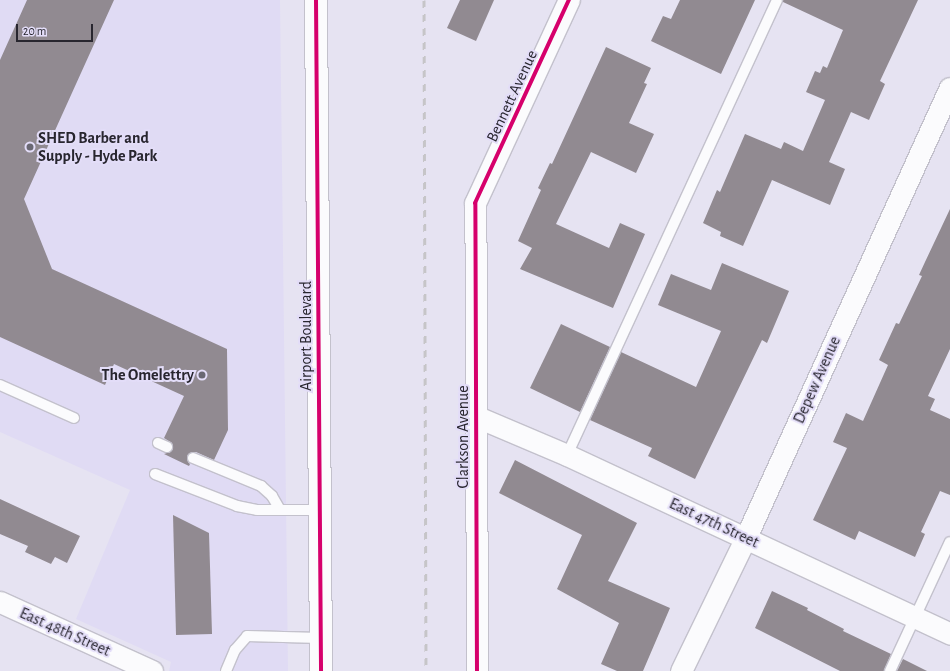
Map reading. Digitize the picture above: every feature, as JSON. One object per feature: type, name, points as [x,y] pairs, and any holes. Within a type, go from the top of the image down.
[{"type":"main road","name":"Airport Boulevard","points":[[316,0],[321,671]]},
{"type":"street","name":"Bennett Avenue","points":[[475,203],[569,0]]},
{"type":"street","name":"Depew Avenue","points":[[681,671],[746,538],[950,88]]},
{"type":"street","name":"Clarkson Avenue","points":[[475,203],[477,671]]},
{"type":"street","name":"East 47th Street","points":[[475,416],[567,455],[950,634]]},
{"type":"street","name":"East 48th Street","points":[[0,602],[152,671]]},
{"type":"lane","points":[[567,455],[777,0]]},
{"type":"lane","points":[[0,385],[74,418]]},
{"type":"lane","points":[[193,458],[261,486],[272,496],[280,510]]},
{"type":"lane","points":[[155,474],[238,506],[257,510],[319,510]]},
{"type":"lane","points":[[890,671],[950,542]]},
{"type":"lane","points":[[226,671],[235,650],[247,636],[320,638]]},
{"type":"shaded area","points":[[0,0],[280,0],[288,671],[169,671],[171,662],[76,619],[130,490],[0,432]]},
{"type":"building","points":[[27,0],[114,0],[24,199],[52,269],[227,349],[228,430],[214,460],[196,452],[192,452],[187,456],[190,464],[189,466],[164,454],[173,449],[172,443],[164,438],[184,396],[114,364],[105,385],[0,337],[0,60]]},
{"type":"building","points":[[460,0],[494,0],[476,41],[447,28]]},
{"type":"building","points":[[680,0],[755,0],[721,74],[651,41],[663,16],[671,19]]},
{"type":"building","points":[[783,0],[918,0],[880,81],[885,84],[869,120],[851,112],[829,162],[845,169],[830,205],[772,180],[743,246],[720,236],[721,232],[703,223],[717,190],[720,192],[745,134],[781,149],[784,142],[803,151],[825,100],[806,92],[815,71],[820,73],[823,66],[827,68],[843,30],[783,2]]},
{"type":"building","points":[[606,47],[651,68],[644,83],[647,84],[629,123],[654,134],[636,173],[591,152],[556,224],[609,248],[620,223],[645,234],[613,308],[520,269],[532,248],[518,241],[541,190],[538,188],[550,163],[552,164]]},
{"type":"building","points":[[950,209],[950,349],[928,396],[935,399],[930,410],[950,419],[950,495],[940,491],[921,532],[925,534],[915,557],[859,531],[855,540],[813,520],[847,448],[833,442],[846,413],[863,421],[888,365],[879,360],[896,323],[899,324],[922,276],[919,275]]},
{"type":"building","points":[[722,263],[789,291],[767,343],[762,340],[695,479],[648,456],[652,448],[590,420],[621,352],[696,387],[721,331],[658,305],[671,274],[711,290]]},
{"type":"building","points":[[561,324],[610,347],[580,412],[530,388]]},
{"type":"building","points":[[515,460],[637,523],[608,581],[670,608],[643,671],[617,671],[601,664],[619,623],[557,589],[582,535],[499,493]]},
{"type":"building","points":[[0,499],[80,536],[67,563],[55,557],[51,564],[25,552],[28,546],[0,534]]},
{"type":"building","points":[[173,515],[209,533],[212,634],[176,635]]},
{"type":"building","points":[[772,591],[808,608],[807,610],[844,629],[843,631],[891,654],[884,671],[840,671],[755,628]]},
{"type":"building","points":[[903,659],[927,671],[897,671]]},
{"type":"railway","points":[[424,0],[426,671]]},
{"type":"cycle path","points":[[316,0],[321,671]]},
{"type":"cycle path","points":[[477,671],[475,203],[569,0]]},
{"type":"place","name":"SHED Barber and Supply - Hyde Park","points":[[30,147]]},
{"type":"place","name":"The Omelettry","points":[[202,375]]}]
